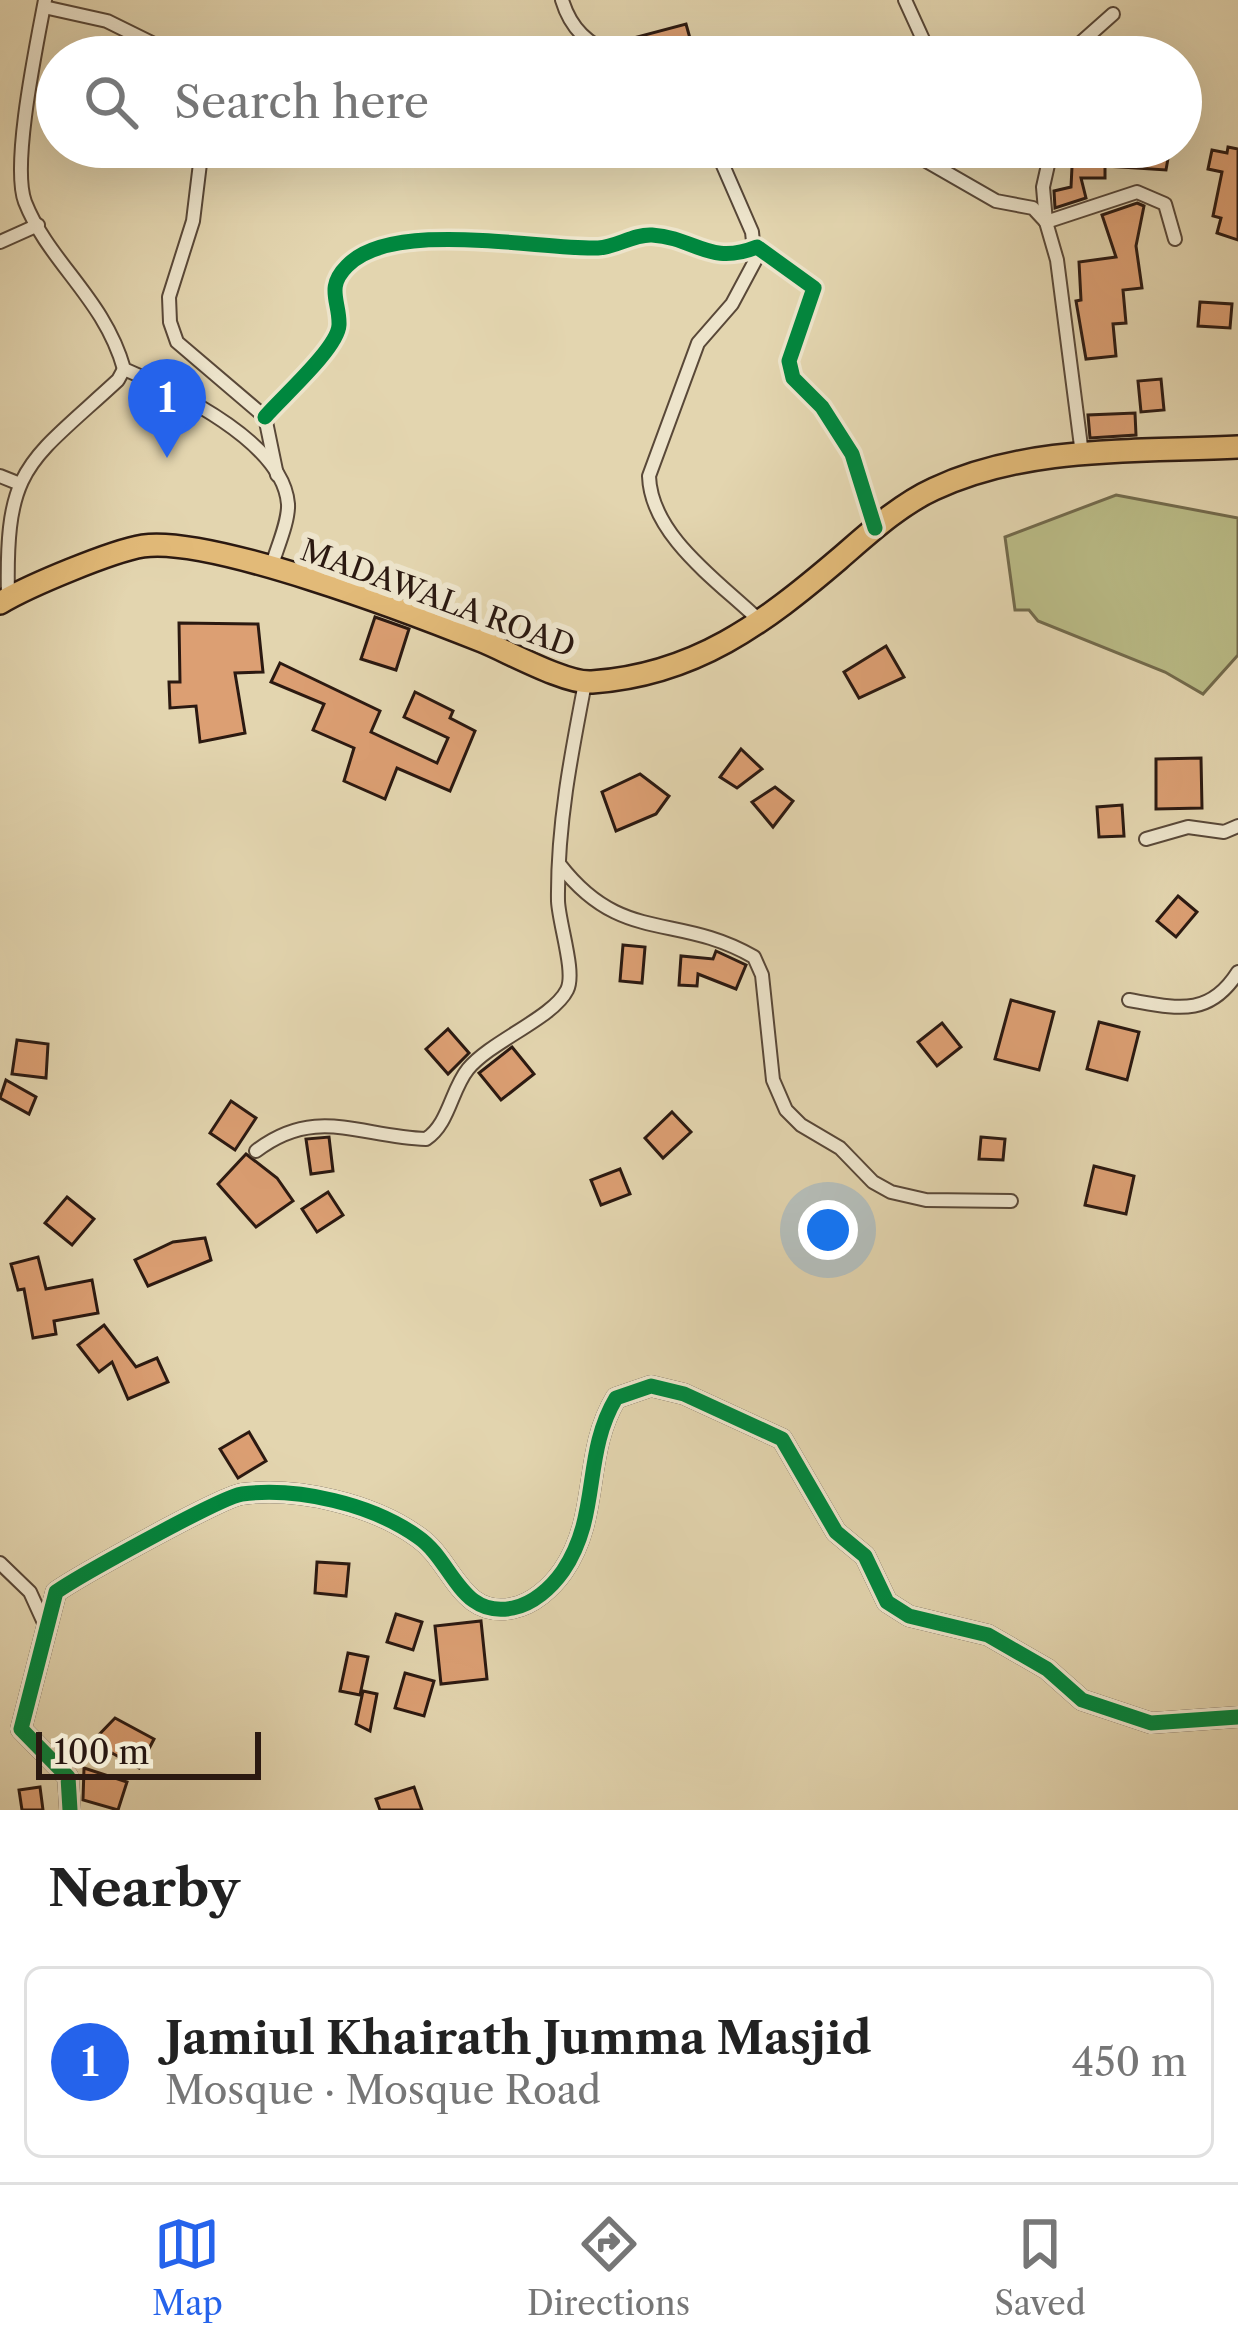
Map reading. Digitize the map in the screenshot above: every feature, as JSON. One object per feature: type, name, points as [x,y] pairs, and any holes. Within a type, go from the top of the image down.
[{"type":"main road","name":"MADAWALA ROAD","points":[[4,601],[143,546],[196,547],[433,621],[585,683],[635,677],[685,661],[762,624],[875,528],[931,490],[983,471],[1082,454],[1238,447]]},
{"type":"street","points":[[562,0],[569,22],[583,36]]},
{"type":"street","points":[[905,0],[922,36]]},
{"type":"street","points":[[40,36],[44,3],[107,21],[137,36]]},
{"type":"street","points":[[1088,36],[1113,14]]},
{"type":"street","points":[[4,601],[9,513],[20,484],[40,449],[118,380],[124,369],[117,343],[87,290],[38,226],[24,199],[21,176],[36,63]]},
{"type":"street","points":[[199,168],[193,221],[169,296],[170,322],[177,342],[265,417],[288,504],[270,569]]},
{"type":"street","points":[[724,168],[757,247],[808,278],[814,288],[789,362],[793,378],[822,407],[852,454],[875,528]]},
{"type":"street","points":[[939,168],[997,201],[1033,208],[1046,223]]},
{"type":"street","points":[[1049,168],[1046,223],[1057,260],[1082,454]]},
{"type":"street","points":[[1046,223],[1137,192],[1151,194],[1165,204],[1175,239]]},
{"type":"street","points":[[0,242],[38,226]]},
{"type":"street","points":[[265,417],[334,338],[340,321],[333,307],[335,286],[348,264],[365,254],[449,239],[530,239],[603,248],[653,235],[723,257],[757,247]]},
{"type":"street","points":[[757,247],[743,286],[698,344],[649,476],[654,509],[664,525],[762,624]]},
{"type":"street","points":[[124,369],[219,418],[277,476]]},
{"type":"street","points":[[0,476],[20,484]]},
{"type":"street","points":[[256,1151],[282,1131],[311,1126],[415,1138],[436,1132],[466,1071],[498,1041],[563,997],[570,984],[560,942],[559,864],[585,683]]},
{"type":"street","points":[[1146,839],[1188,827],[1224,832],[1238,826]]},
{"type":"street","points":[[559,864],[584,895],[614,916],[701,935],[754,957],[762,975],[766,1053],[786,1110],[852,1157],[872,1182],[926,1200],[1011,1201]]},
{"type":"street","points":[[1129,1000],[1175,1008],[1205,1004],[1220,999],[1238,972]]},
{"type":"street","points":[[70,1810],[68,1777],[21,1730],[56,1592],[86,1571],[240,1494],[331,1500],[376,1515],[421,1538],[477,1604],[496,1612],[529,1605],[562,1572],[584,1529],[598,1429],[616,1398],[651,1386],[684,1394],[782,1439],[836,1532],[865,1556],[887,1602],[909,1616],[988,1635],[1047,1669],[1082,1700],[1151,1724],[1238,1718]]},
{"type":"street","points":[[0,1564],[30,1592],[45,1625]]},
{"type":"green space","points":[[1116,495],[1238,518],[1238,655],[1203,694],[1165,672],[1038,621],[1029,610],[1015,610],[1005,537]]},
{"type":"building","points":[[686,24],[689,36],[641,36]]},
{"type":"building","points":[[1228,147],[1238,149],[1238,240],[1217,233],[1221,218],[1213,216],[1222,172],[1208,169],[1212,150],[1227,153]]},
{"type":"building","points":[[1072,168],[1105,168],[1105,178],[1081,178],[1086,198],[1055,208],[1054,191],[1071,187]]},
{"type":"building","points":[[1137,203],[1144,206],[1136,246],[1142,288],[1123,290],[1126,323],[1113,324],[1116,356],[1086,359],[1076,301],[1081,300],[1079,262],[1116,257],[1102,215]]},
{"type":"building","points":[[1200,302],[1232,304],[1230,328],[1198,326]]},
{"type":"building","points":[[1161,379],[1164,410],[1141,412],[1138,381]]},
{"type":"building","points":[[1135,413],[1136,435],[1090,438],[1088,415]]},
{"type":"building","points":[[375,617],[409,629],[396,670],[361,659]]},
{"type":"building","points":[[179,623],[258,624],[263,672],[235,673],[245,733],[200,742],[196,706],[170,708],[169,682],[180,682]]},
{"type":"building","points":[[886,646],[904,677],[859,698],[844,672]]},
{"type":"building","points":[[280,663],[380,711],[371,732],[437,763],[448,738],[404,717],[415,692],[453,711],[450,718],[475,731],[450,791],[397,768],[385,799],[344,781],[354,748],[313,730],[324,704],[271,682]]},
{"type":"building","points":[[741,749],[762,769],[737,788],[720,777]]},
{"type":"building","points":[[1201,758],[1202,808],[1156,809],[1156,759]]},
{"type":"building","points":[[640,774],[669,796],[656,814],[616,831],[602,792]]},
{"type":"building","points":[[775,787],[793,801],[773,827],[752,802]]},
{"type":"building","points":[[1122,805],[1124,836],[1099,837],[1097,807]]},
{"type":"building","points":[[1178,896],[1197,912],[1176,937],[1157,921]]},
{"type":"building","points":[[623,945],[645,947],[642,983],[620,981]]},
{"type":"building","points":[[716,951],[746,965],[736,989],[698,974],[697,986],[679,985],[681,956],[713,959]]},
{"type":"building","points":[[1011,1000],[1054,1012],[1039,1070],[995,1059]]},
{"type":"building","points":[[1099,1022],[1139,1032],[1127,1080],[1087,1069]]},
{"type":"building","points":[[942,1023],[961,1047],[937,1066],[918,1042]]},
{"type":"building","points":[[448,1029],[469,1053],[448,1074],[426,1049]]},
{"type":"building","points":[[17,1040],[48,1044],[46,1078],[12,1074]]},
{"type":"building","points":[[512,1047],[534,1074],[501,1100],[479,1073]]},
{"type":"building","points":[[6,1080],[36,1097],[29,1114],[0,1098]]},
{"type":"building","points":[[231,1101],[256,1118],[235,1150],[210,1133]]},
{"type":"building","points":[[672,1112],[691,1132],[663,1158],[645,1138]]},
{"type":"building","points":[[329,1137],[333,1171],[311,1174],[306,1139]]},
{"type":"building","points":[[981,1137],[1005,1139],[1003,1160],[979,1159]]},
{"type":"building","points":[[246,1154],[277,1178],[293,1201],[256,1227],[218,1184]]},
{"type":"building","points":[[1094,1166],[1134,1176],[1126,1214],[1085,1205]]},
{"type":"building","points":[[620,1169],[630,1194],[601,1205],[591,1180]]},
{"type":"building","points":[[328,1192],[343,1215],[317,1232],[302,1209]]},
{"type":"building","points":[[67,1197],[94,1219],[72,1245],[45,1223]]},
{"type":"building","points":[[205,1238],[211,1260],[148,1286],[135,1260],[173,1242]]},
{"type":"building","points":[[38,1257],[46,1289],[92,1280],[98,1313],[54,1321],[56,1334],[33,1338],[24,1289],[18,1290],[11,1264]]},
{"type":"building","points":[[104,1325],[136,1367],[157,1358],[168,1382],[128,1399],[112,1362],[99,1372],[78,1345]]},
{"type":"building","points":[[249,1432],[266,1461],[238,1478],[220,1449]]},
{"type":"building","points":[[317,1562],[349,1564],[346,1596],[315,1593]]},
{"type":"building","points":[[396,1614],[422,1622],[413,1650],[387,1642]]},
{"type":"building","points":[[481,1621],[487,1679],[441,1684],[435,1626]]},
{"type":"building","points":[[348,1653],[368,1657],[360,1695],[340,1691]]},
{"type":"building","points":[[405,1673],[434,1681],[424,1716],[395,1708]]},
{"type":"building","points":[[363,1691],[377,1694],[370,1731],[356,1724]]},
{"type":"building","points":[[115,1718],[154,1739],[139,1768],[92,1742]]},
{"type":"building","points":[[84,1768],[127,1782],[118,1810],[83,1800]]},
{"type":"building","points":[[40,1787],[43,1810],[22,1810],[19,1790]]},
{"type":"building","points":[[414,1787],[422,1810],[380,1810],[376,1799]]},
{"type":"cycle path","points":[[265,417],[336,335],[337,281],[347,266],[369,252],[431,240],[598,248],[652,235],[727,254],[757,247],[814,288],[789,361],[793,378],[822,407],[852,454],[875,528]]},
{"type":"cycle path","points":[[70,1810],[68,1777],[21,1729],[56,1592],[229,1498],[264,1492],[334,1500],[379,1515],[430,1547],[459,1586],[481,1605],[495,1609],[520,1606],[553,1583],[575,1550],[599,1441],[616,1398],[651,1386],[684,1394],[782,1439],[836,1532],[865,1556],[887,1602],[909,1616],[988,1635],[1047,1669],[1082,1700],[1151,1723],[1238,1717]]},
{"type":"place","name":"Jamiul Khairath Jumma Masjid","points":[[167,458]]}]
